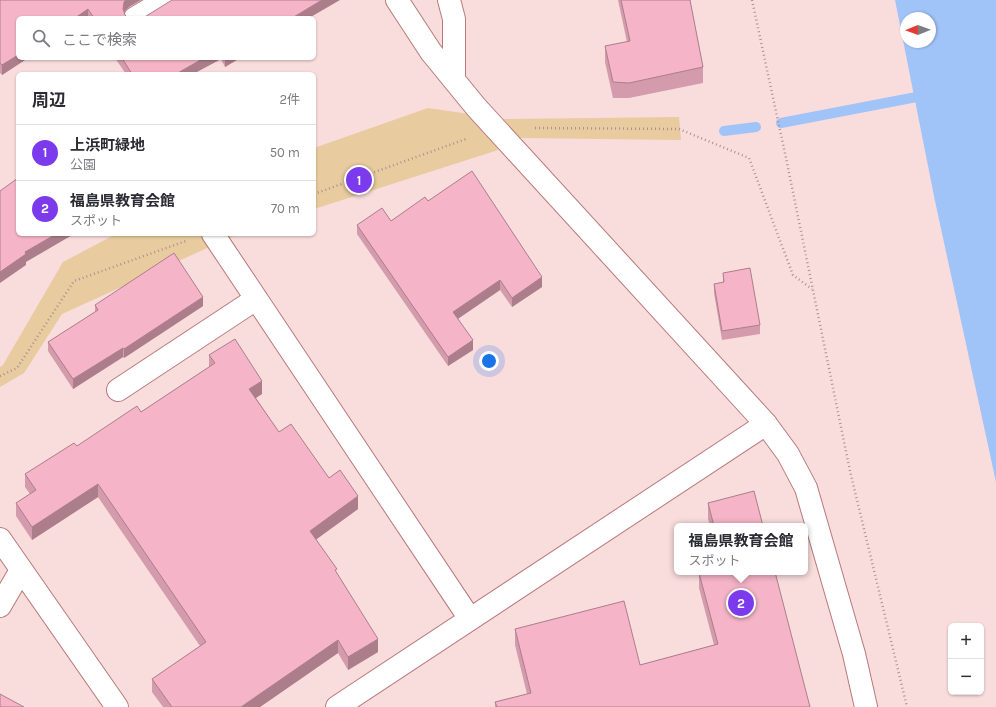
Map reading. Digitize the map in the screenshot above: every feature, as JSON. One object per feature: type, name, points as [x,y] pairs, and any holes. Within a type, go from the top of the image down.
[{"type":"street","points":[[138,16],[165,0]]},
{"type":"street","points":[[397,0],[431,52],[496,128],[766,424],[788,454],[806,488],[854,654],[866,707]]},
{"type":"street","points":[[449,0],[454,19],[454,79]]},
{"type":"street","points":[[214,236],[470,619]]},
{"type":"street","points":[[118,390],[256,300]]},
{"type":"street","points":[[337,707],[766,424]]},
{"type":"street","points":[[0,539],[117,707]]},
{"type":"street","points":[[0,606],[21,570]]},
{"type":"path","points":[[752,0],[850,471],[907,707]]},
{"type":"path","points":[[316,193],[496,128],[679,129],[749,158],[793,275],[813,290]]},
{"type":"path","points":[[0,376],[17,368],[74,281],[190,239]]},
{"type":"shaded area","points":[[428,108],[503,119],[679,117],[681,140],[521,138],[495,151],[316,208],[316,147]]},
{"type":"shaded area","points":[[112,236],[234,236],[62,314],[24,373],[0,387],[0,367],[3,365],[63,262]]},
{"type":"water","points":[[895,0],[996,0],[996,482],[935,201],[905,48],[936,48],[936,12],[900,12],[900,25]]},
{"type":"building","points":[[0,0],[126,0],[124,2],[123,9],[126,16],[93,16],[88,9],[78,16],[16,16],[16,56],[2,65],[0,63]]},
{"type":"building","points":[[172,0],[322,0],[295,16],[146,16]]},
{"type":"building","points":[[621,0],[690,0],[703,67],[629,83],[613,82],[605,46],[630,41]]},
{"type":"building","points":[[123,60],[200,60],[180,72],[131,72]]},
{"type":"building","points":[[472,171],[542,277],[512,298],[500,280],[453,312],[473,340],[448,357],[357,225],[382,208],[391,221],[425,197],[428,201]]},
{"type":"building","points":[[16,179],[16,236],[53,236],[25,252],[26,254],[0,272],[0,191]]},
{"type":"building","points":[[174,253],[203,297],[124,349],[123,348],[73,379],[48,342],[98,310],[95,305]]},
{"type":"building","points":[[750,268],[760,325],[722,331],[714,284],[724,282],[723,273]]},
{"type":"building","points":[[235,339],[262,381],[249,389],[279,432],[291,424],[329,478],[340,470],[358,496],[310,531],[337,569],[335,570],[378,639],[348,657],[338,640],[241,707],[172,707],[152,679],[206,642],[98,484],[32,527],[16,503],[36,490],[25,474],[74,443],[77,446],[137,406],[141,412],[215,363],[209,355]]},
{"type":"building","points":[[754,491],[762,523],[713,523],[708,503]]},
{"type":"building","points":[[700,575],[776,575],[810,707],[497,707],[495,702],[531,693],[515,629],[624,601],[640,665],[718,644]]},
{"type":"building","points":[[0,694],[24,707],[0,707]]},
{"type":"waterway","points":[[781,123],[927,95]]},
{"type":"waterway","points":[[724,131],[756,127]]},
{"type":"place","name":"上浜町緑地","points":[[359,180]]},
{"type":"place","name":"福島県教育会館","points":[[741,603]]}]
